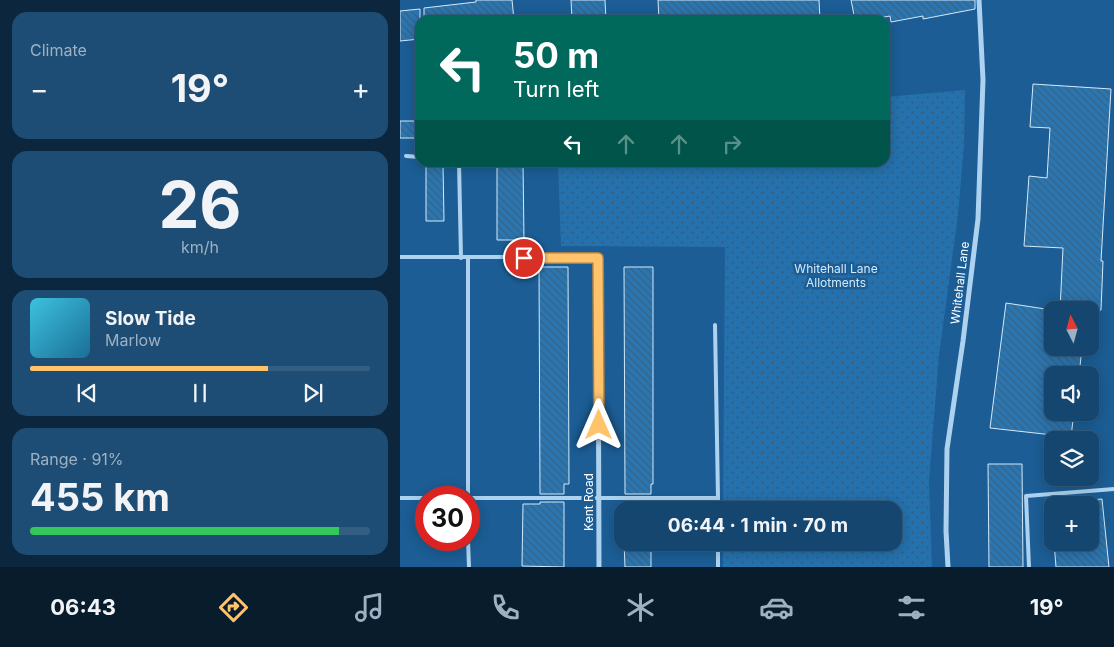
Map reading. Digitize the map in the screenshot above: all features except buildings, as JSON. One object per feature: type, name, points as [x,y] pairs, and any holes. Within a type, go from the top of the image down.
[{"type":"street","name":"Whitehall Lane","points":[[948,567],[946,531],[947,449],[978,219],[983,80],[979,0]]},
{"type":"street","name":"Kent Road","points":[[598,258],[599,567]]},
{"type":"lane","points":[[406,156],[415,156]]},
{"type":"lane","points":[[459,167],[461,258]]},
{"type":"lane","points":[[400,257],[598,258]]},
{"type":"lane","points":[[468,258],[468,486]]},
{"type":"lane","points":[[480,497],[718,498],[715,325]]},
{"type":"lane","points":[[1030,567],[1026,496],[1114,489]]},
{"type":"lane","points":[[400,498],[415,498]]},
{"type":"lane","points":[[468,551],[469,567]]},
{"type":"lane","points":[[718,551],[718,567]]},
{"type":"green space","name":"Whitehall Lane Allotments","points":[[965,90],[964,145],[958,215],[939,355],[929,481],[932,567],[723,567],[723,551],[902,551],[902,501],[723,501],[725,247],[561,246],[558,167],[890,167],[890,97]]},
{"type":"route","points":[[524,258],[598,258],[599,425]]}]
